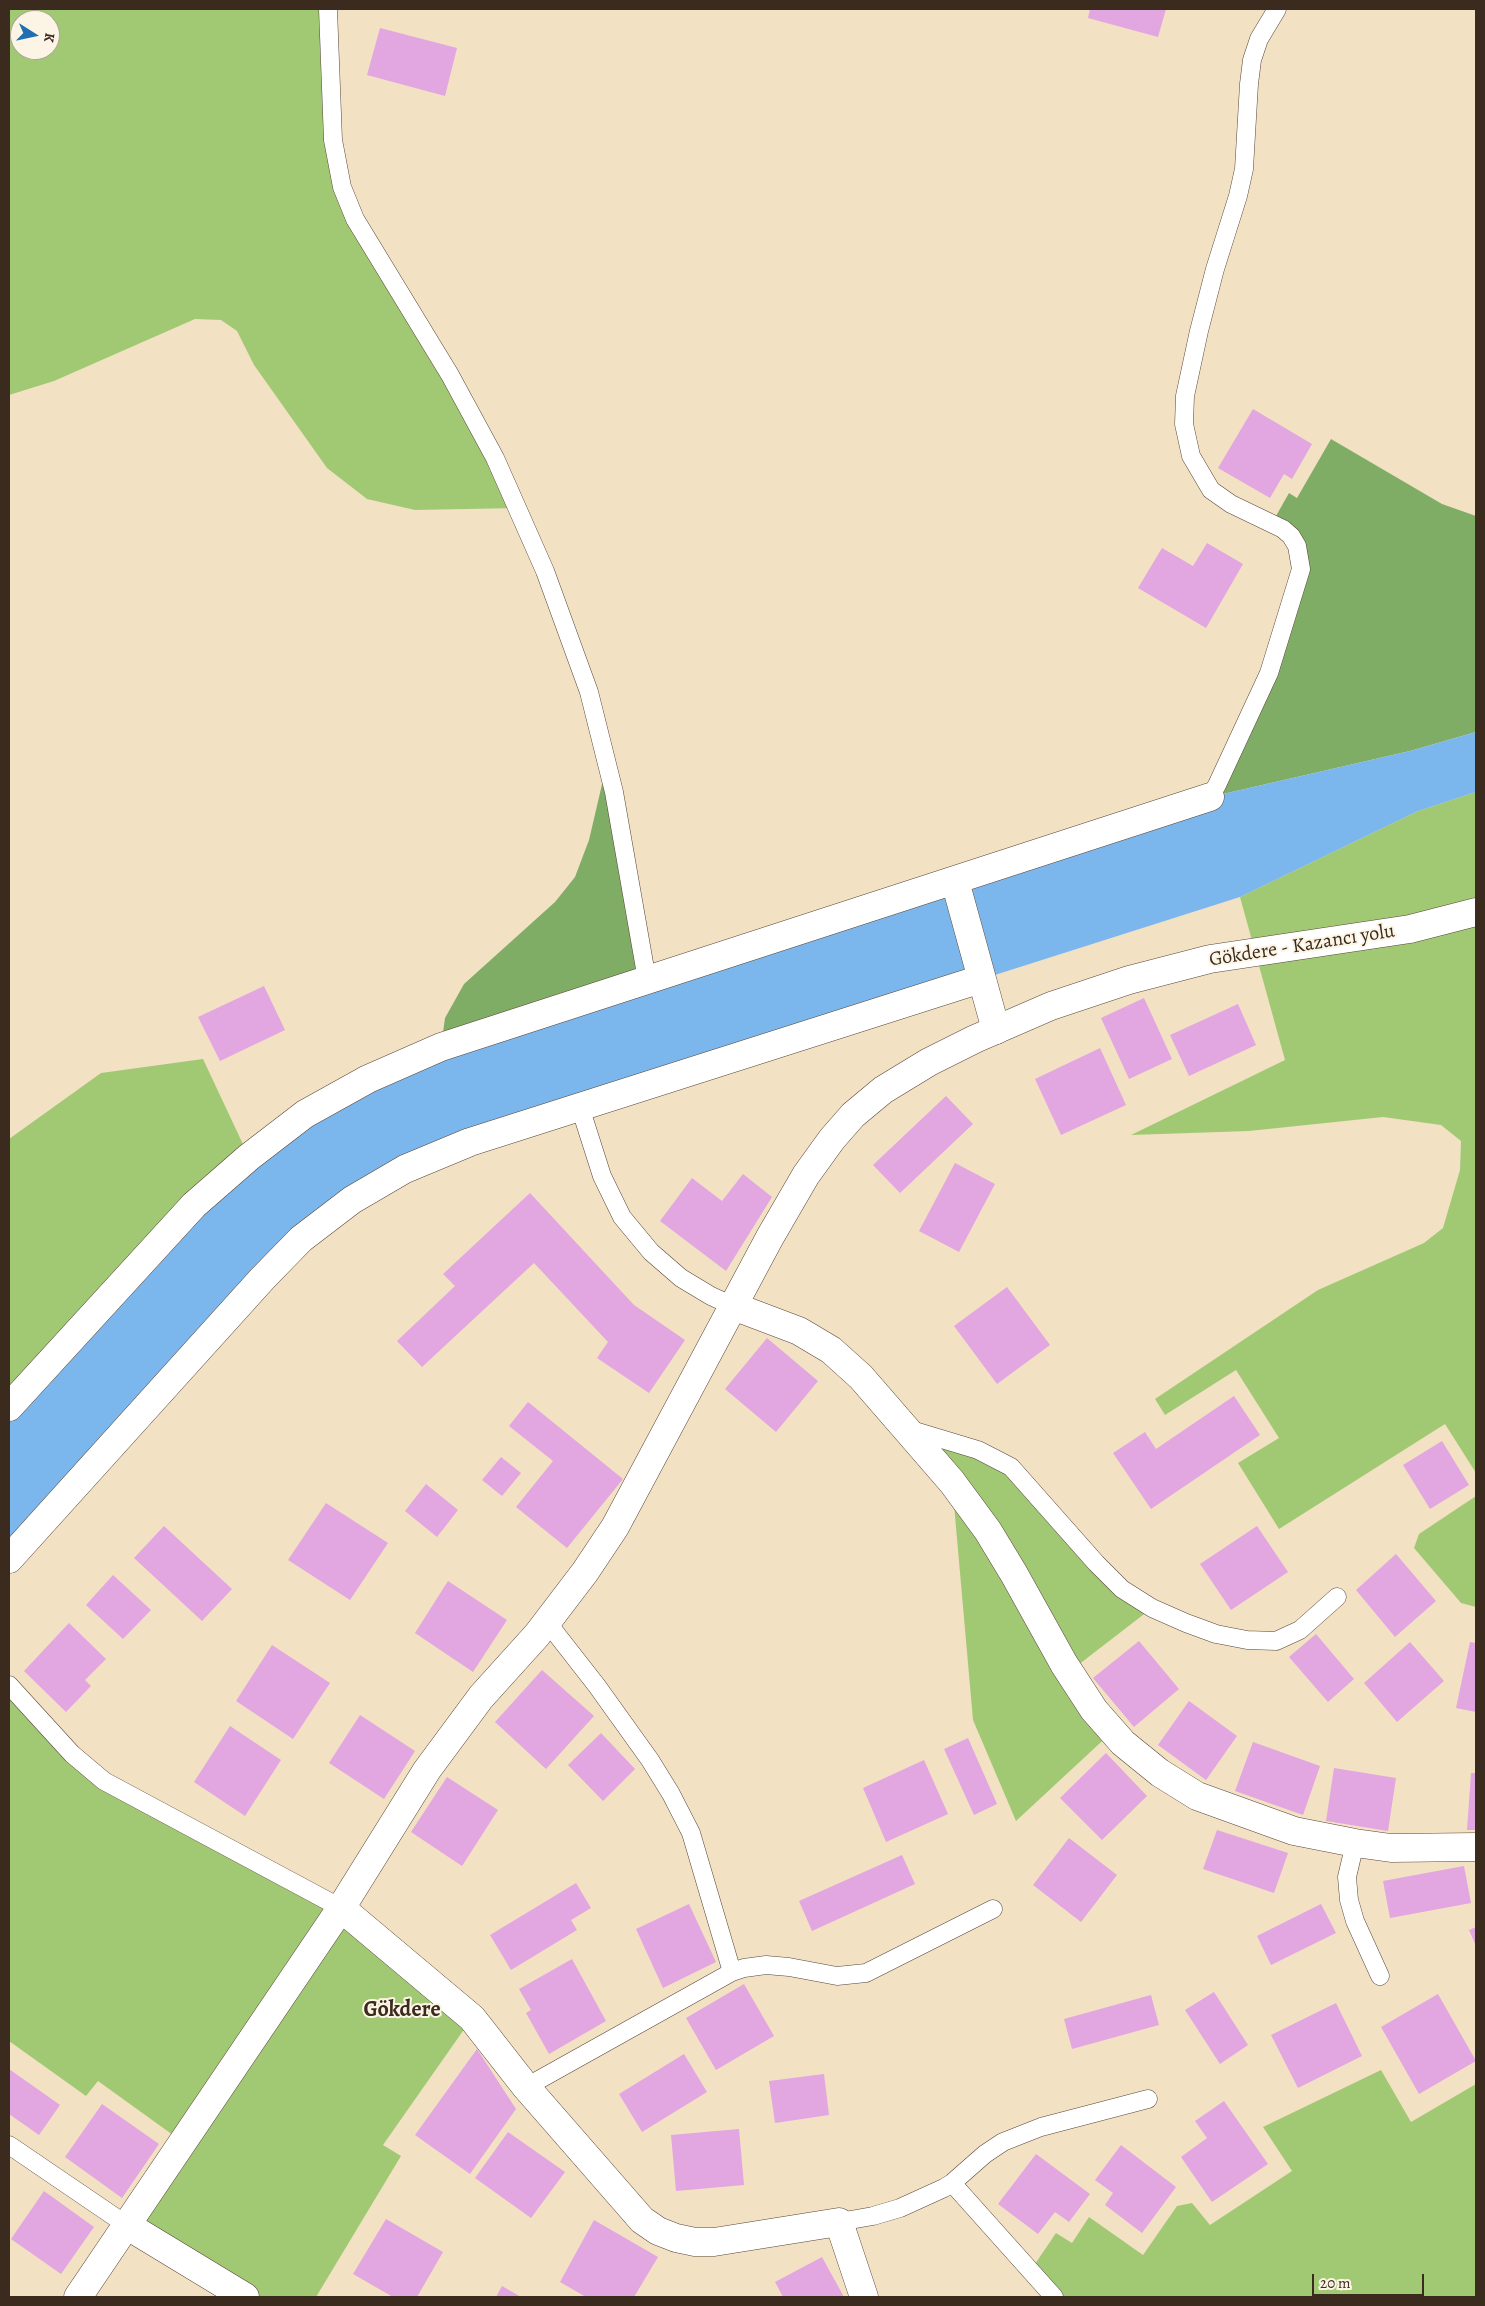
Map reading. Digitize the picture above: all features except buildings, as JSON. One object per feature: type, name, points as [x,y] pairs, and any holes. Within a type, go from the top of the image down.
[{"type":"street","points":[[9,1406],[194,1205],[250,1157],[305,1114],[368,1079],[441,1047],[647,980],[958,892],[1210,798]]},
{"type":"street","points":[[958,892],[996,1030]]},
{"type":"street","name":"Gökdere - Kazancı yolu","points":[[78,2297],[128,2226],[341,1908],[427,1770],[480,1697],[547,1622],[586,1572],[616,1527],[733,1306],[806,1175],[832,1139],[853,1115],[883,1090],[929,1062],[1051,1006],[1129,980],[1210,959],[1410,929],[1476,912]]},
{"type":"street","points":[[9,1559],[188,1360],[302,1239],[352,1200],[406,1168],[470,1142],[580,1106],[979,968]]},
{"type":"street","points":[[733,1306],[799,1331],[831,1350],[861,1378],[952,1482],[988,1531],[1069,1672],[1094,1710],[1122,1743],[1160,1773],[1197,1796],[1294,1831],[1391,1848],[1476,1847]]},
{"type":"street","points":[[341,1908],[472,2018],[526,2087],[642,2220],[676,2238],[695,2242],[714,2242],[840,2222],[864,2297]]},
{"type":"street","points":[[128,2226],[245,2297]]},
{"type":"lane","points":[[328,9],[333,140],[342,187],[356,219],[450,375],[495,458],[545,572],[590,692],[614,792],[647,980]]},
{"type":"lane","points":[[1210,798],[1269,673],[1301,570],[1298,546],[1283,528],[1231,504],[1211,490],[1191,456],[1184,424],[1185,396],[1199,330],[1244,169],[1252,60],[1259,39],[1277,9]]},
{"type":"lane","points":[[580,1106],[602,1176],[622,1217],[651,1252],[681,1278],[711,1296],[733,1306]]},
{"type":"lane","points":[[905,1428],[978,1450],[1011,1467],[1096,1563],[1122,1589],[1152,1608],[1186,1623],[1216,1634],[1239,1639],[1276,1642],[1300,1630],[1337,1597]]},
{"type":"lane","points":[[547,1622],[608,1701],[650,1760],[671,1794],[691,1833],[732,1972]]},
{"type":"lane","points":[[9,1685],[72,1754],[104,1781],[341,1908]]},
{"type":"lane","points":[[1354,1843],[1347,1877],[1349,1900],[1355,1921],[1380,1976]]},
{"type":"lane","points":[[526,2087],[732,1972],[766,1965],[789,1966],[837,1976],[866,1973],[993,1909]]},
{"type":"lane","points":[[840,2222],[873,2216],[900,2208],[952,2183],[985,2154],[1003,2142],[1041,2126],[1148,2100]]},
{"type":"lane","points":[[9,2145],[128,2226]]},
{"type":"lane","points":[[952,2183],[1054,2297]]},
{"type":"green space","points":[[9,9],[328,9],[342,187],[518,508],[415,510],[367,499],[327,468],[254,365],[237,331],[221,320],[195,319],[54,381],[9,395]]},
{"type":"green space","points":[[1331,439],[1442,504],[1476,516],[1476,732],[1410,751],[1210,797],[1269,673],[1301,559],[1272,523],[1289,493],[1297,498]]},
{"type":"green space","points":[[607,763],[647,980],[441,1047],[445,1018],[464,984],[555,902],[575,877],[589,840]]},
{"type":"green space","points":[[1476,792],[1476,1473],[1445,1424],[1279,1529],[1238,1463],[1279,1438],[1236,1370],[1165,1415],[1155,1399],[1318,1290],[1424,1243],[1443,1228],[1460,1170],[1461,1141],[1441,1125],[1383,1117],[1249,1131],[1131,1135],[1285,1060],[1240,897],[1418,811]]},
{"type":"green space","points":[[203,1059],[249,1157],[9,1407],[9,1139],[101,1073]]},
{"type":"green space","points":[[905,1428],[1011,1467],[1152,1608],[1069,1672],[1113,1731],[1016,1821],[973,1720],[952,1482]]},
{"type":"green space","points":[[1476,1496],[1476,1607],[1461,1603],[1414,1548],[1419,1534]]},
{"type":"green space","points":[[9,1685],[72,1754],[341,1908],[472,2018],[383,2145],[401,2156],[316,2297],[245,2297],[128,2226],[184,2143],[98,2081],[86,2096],[9,2041]]},
{"type":"green space","points":[[1381,2070],[1411,2122],[1476,2084],[1476,2297],[1054,2297],[1031,2270],[1056,2233],[1072,2243],[1089,2217],[1143,2255],[1177,2206],[1192,2203],[1210,2225],[1292,2171],[1263,2127]]},
{"type":"water","points":[[1476,732],[1476,792],[1418,811],[1240,897],[470,1142],[352,1200],[9,1559],[9,1407],[194,1205],[368,1079],[1210,797],[1410,751]]},
{"type":"district","name":"Gökdere","points":[[402,2011]]}]
